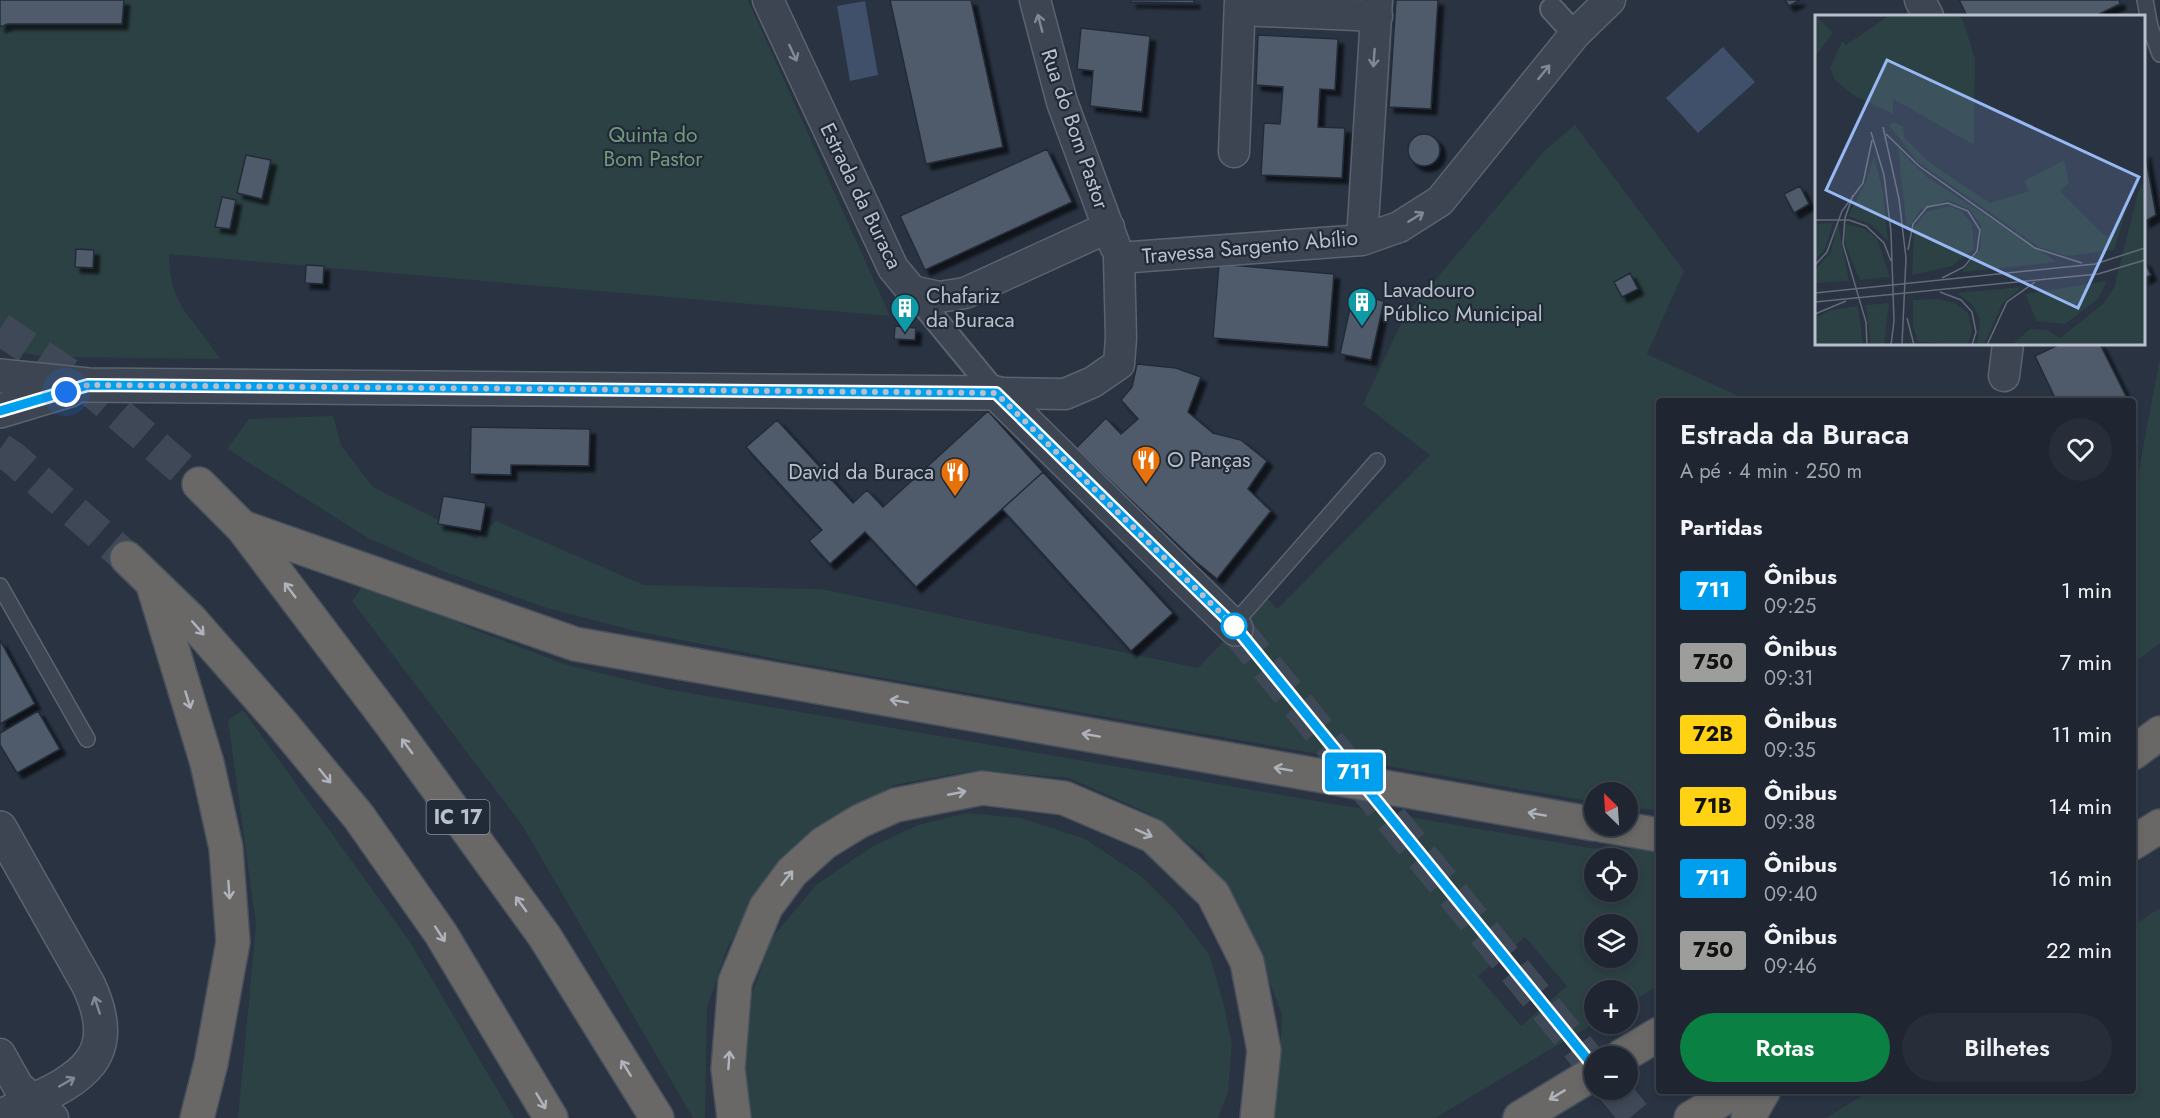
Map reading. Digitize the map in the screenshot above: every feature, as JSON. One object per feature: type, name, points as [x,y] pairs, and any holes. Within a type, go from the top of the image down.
[{"type":"highway","name":"IC 17","points":[[199,484],[242,527],[388,720],[545,937],[657,1118]]},
{"type":"highway","points":[[242,527],[575,644],[1584,822]]},
{"type":"highway","points":[[127,558],[191,620],[284,726],[359,817],[441,934],[551,1118]]},
{"type":"highway","points":[[153,584],[207,763],[226,848],[233,942],[211,1063],[197,1118]]},
{"type":"highway","points":[[2136,751],[2160,734]]},
{"type":"highway","points":[[734,1118],[728,1069],[735,982],[766,906],[792,872],[824,843],[860,822],[896,805],[982,788],[1064,798],[1153,836],[1212,894],[1247,962],[1264,1050],[1257,1118]]},
{"type":"highway","points":[[2136,841],[2160,826]]},
{"type":"highway","points":[[1638,831],[1656,834]]},
{"type":"highway","points":[[1638,1046],[1656,1036]]},
{"type":"highway","points":[[211,1063],[214,1118]]},
{"type":"highway","points":[[1520,1118],[1584,1079]]},
{"type":"highway","points":[[1692,1118],[1731,1094]]},
{"type":"highway","points":[[1748,1118],[1762,1094]]},
{"type":"street","name":"Estrada da Buraca","points":[[768,0],[893,268],[996,393],[1235,627]]},
{"type":"street","name":"Rua do Bom Pastor","points":[[1035,0],[1062,102],[1119,258]]},
{"type":"street","name":"Travessa Sargento Abílio","points":[[996,393],[1065,394],[1093,382],[1119,364],[1121,338],[1119,258],[1362,240],[1399,227],[1440,201],[1575,34],[1610,0]]},
{"type":"street","points":[[1920,0],[1928,15]]},
{"type":"street","points":[[1234,152],[1240,5],[1377,8],[1362,240]]},
{"type":"street","points":[[1551,9],[1575,34]]},
{"type":"street","points":[[912,291],[939,297],[965,293],[1109,227]]},
{"type":"street","points":[[2004,376],[2008,345]]},
{"type":"street","points":[[0,376],[88,385],[996,393]]},
{"type":"street","points":[[0,411],[88,385]]},
{"type":"street","points":[[0,828],[97,1003],[102,1035],[99,1047],[91,1061],[43,1109],[0,1117]]},
{"type":"street","points":[[0,1054],[18,1086],[43,1109]]},
{"type":"lane","points":[[2145,0],[2150,27],[2160,54]]},
{"type":"lane","points":[[1235,627],[1377,461]]},
{"type":"lane","points":[[0,586],[87,740]]},
{"type":"green space","name":"Quinta do Bom Pastor","points":[[0,0],[748,0],[890,316],[169,254],[173,287],[179,300],[220,359],[63,357],[34,355],[0,346]]},
{"type":"green space","points":[[1575,125],[1684,271],[1647,354],[1743,398],[1656,398],[1656,811],[1638,808],[1638,782],[1584,782],[1584,800],[798,663],[635,631],[547,608],[445,572],[368,538],[227,449],[249,419],[333,416],[341,445],[373,487],[476,539],[496,521],[644,585],[821,589],[1198,668],[1266,597],[1277,609],[1430,455],[1363,404],[1404,317],[1545,150]]},
{"type":"green space","points":[[2160,358],[2160,643],[2136,662],[2136,485]]},
{"type":"green space","points":[[366,581],[475,630],[567,665],[666,689],[1590,848],[1584,848],[1584,902],[1638,902],[1638,849],[1656,850],[1656,987],[1638,998],[1638,980],[1584,980],[1584,1030],[1435,1118],[1272,1118],[1279,1077],[1282,1014],[1249,931],[1203,854],[1146,812],[1069,778],[976,770],[894,785],[823,826],[761,889],[727,948],[707,1008],[705,1118],[693,1118],[522,825],[352,601]],"holes":[[[1525,937],[1567,986],[1521,1026],[1478,976]]]},
{"type":"green space","points":[[243,710],[410,942],[514,1118],[238,1118],[256,925],[228,720]]},
{"type":"green space","points":[[967,813],[1021,818],[1085,839],[1142,877],[1175,910],[1209,954],[1224,1005],[1232,1045],[1228,1092],[1218,1118],[751,1118],[746,1094],[746,1012],[771,939],[816,885],[873,846],[918,825]]},
{"type":"green space","points":[[2160,908],[2160,1118],[1826,1118],[1865,1094],[2136,1094],[2136,923]]},
{"type":"water","points":[[865,1],[878,75],[850,81],[837,6]]},
{"type":"water","points":[[1723,47],[1755,82],[1698,133],[1666,98]]},
{"type":"building","points":[[0,0],[124,0],[122,24],[8,24],[0,27]]},
{"type":"building","points":[[890,0],[971,0],[1003,147],[926,164]]},
{"type":"building","points":[[1131,0],[1194,0],[1194,3],[1131,2]]},
{"type":"building","points":[[1396,0],[1438,0],[1431,109],[1389,107]]},
{"type":"building","points":[[1785,0],[1800,0],[1789,6]]},
{"type":"building","points":[[1959,0],[2119,0],[2120,4],[2097,15],[1966,15]]},
{"type":"building","points":[[1081,28],[1150,36],[1142,112],[1090,106],[1093,71],[1077,69]]},
{"type":"building","points":[[1258,35],[1338,39],[1335,90],[1320,89],[1318,127],[1345,128],[1342,178],[1261,175],[1264,123],[1280,124],[1283,87],[1256,85]]},
{"type":"building","points":[[1424,134],[1435,139],[1440,150],[1435,161],[1424,166],[1413,161],[1408,150],[1413,139]]},
{"type":"building","points":[[1047,149],[1072,202],[925,270],[900,216]]},
{"type":"building","points":[[2145,152],[2156,215],[2145,221]]},
{"type":"building","points":[[246,155],[271,160],[262,199],[237,193]]},
{"type":"building","points":[[1800,186],[1809,204],[1794,213],[1784,194]]},
{"type":"building","points":[[222,197],[236,200],[230,229],[215,227]]},
{"type":"building","points":[[76,249],[94,250],[93,268],[75,267]]},
{"type":"building","points":[[2145,262],[2151,275],[2145,278]]},
{"type":"building","points":[[1219,264],[1334,274],[1328,347],[1213,338]]},
{"type":"building","points":[[306,265],[324,266],[323,284],[305,283]]},
{"type":"building","points":[[1630,273],[1638,289],[1622,297],[1614,282]]},
{"type":"building","name":"Lavadouro Público Municipal","points":[[1353,294],[1384,301],[1371,360],[1340,354]]},
{"type":"building","name":"Chafariz da Buraca","points":[[895,326],[916,328],[915,340],[894,339]]},
{"type":"building","points":[[2058,345],[2100,345],[2127,398],[2055,398],[2035,356]]},
{"type":"building","points":[[1137,364],[1176,368],[1201,377],[1188,412],[1213,433],[1241,440],[1267,461],[1248,489],[1271,511],[1217,579],[1076,448],[1106,418],[1121,434],[1138,419],[1121,400],[1132,387]]},
{"type":"building","name":"David da Buraca","points":[[988,411],[1043,472],[916,587],[865,532],[830,564],[809,541],[822,530],[746,447],[777,420],[853,503],[867,490],[883,507]]},
{"type":"building","points":[[471,427],[590,429],[589,466],[511,465],[511,475],[470,474]]},
{"type":"building","points":[[1043,472],[1173,613],[1131,651],[1002,509]]},
{"type":"building","points":[[443,496],[486,503],[481,531],[438,524]]},
{"type":"building","points":[[0,640],[35,704],[0,724]]},
{"type":"building","points":[[38,711],[60,749],[17,773],[0,745],[0,733]]},
{"type":"tunnel","points":[[0,329],[89,388],[199,484]]},
{"type":"tunnel","points":[[0,449],[127,558]]},
{"type":"tunnel","points":[[1236,629],[1584,1055]]},
{"type":"tunnel","points":[[1622,1100],[1637,1118]]},
{"type":"bus line","name":"711","points":[[0,411],[88,385],[996,393],[1236,628],[1584,1055]]},
{"type":"place","name":"Lavadouro Público Municipal","points":[[1362,328]]},
{"type":"place","name":"Chafariz da Buraca","points":[[905,334]]},
{"type":"place","name":"O Panças","points":[[1146,486]]},
{"type":"place","name":"David da Buraca","points":[[955,498]]},
{"type":"route","points":[[66,392],[88,385],[996,393],[1234,626]]}]
